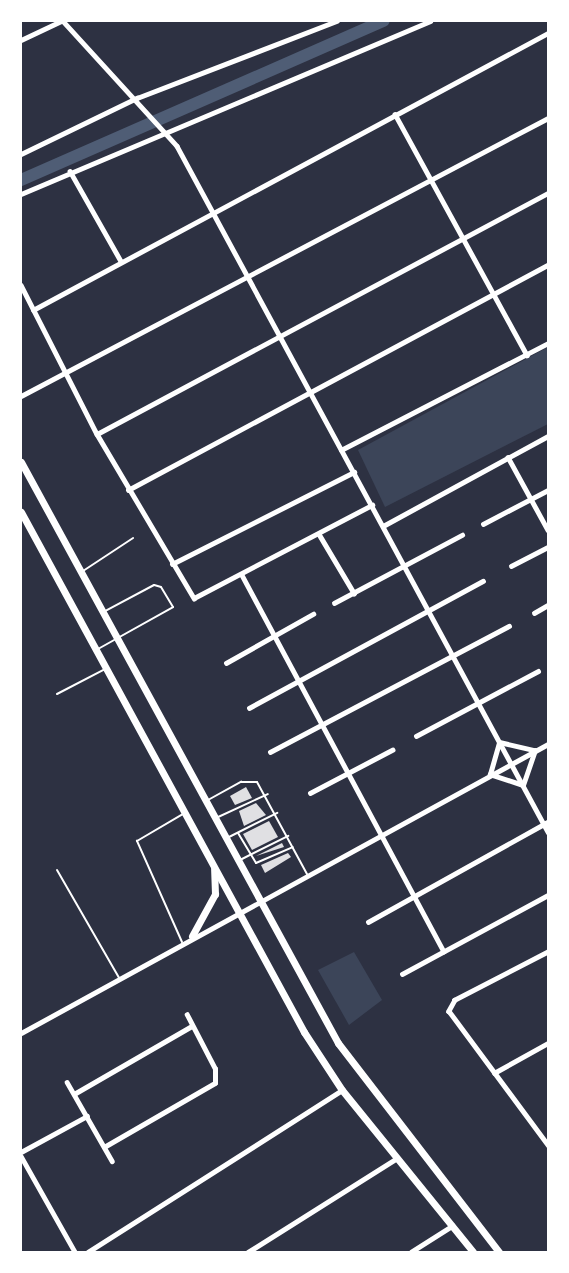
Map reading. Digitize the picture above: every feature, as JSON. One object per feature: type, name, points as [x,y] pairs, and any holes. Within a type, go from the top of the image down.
[{"type":"main road","points":[[21,462],[120,638],[258,902],[352,1064],[499,1252]]},
{"type":"main road","points":[[21,512],[212,860],[237,914],[342,1090],[472,1252]]},
{"type":"main road","points":[[192,936],[215,894],[212,860]]},
{"type":"street","points":[[21,40],[62,21],[164,128],[213,211],[405,566],[427,611],[546,823],[548,832]]},
{"type":"street","points":[[21,154],[137,98],[337,21]]},
{"type":"street","points":[[21,194],[164,128],[430,21]]},
{"type":"street","points":[[33,310],[213,211],[548,33]]},
{"type":"street","points":[[395,114],[465,238],[527,355]]},
{"type":"street","points":[[21,396],[249,279],[548,118]]},
{"type":"street","points":[[70,171],[121,261]]},
{"type":"street","points":[[97,434],[548,193]]},
{"type":"street","points":[[128,490],[548,265]]},
{"type":"street","points":[[21,285],[97,434],[128,490],[194,598],[372,506]]},
{"type":"street","points":[[341,450],[548,344]]},
{"type":"street","points":[[383,526],[548,436]]},
{"type":"street","points":[[508,458],[548,530]]},
{"type":"street","points":[[172,564],[354,472]]},
{"type":"street","points":[[483,524],[548,490]]},
{"type":"street","points":[[318,534],[354,593]]},
{"type":"street","points":[[334,603],[462,535]]},
{"type":"street","points":[[511,566],[548,547]]},
{"type":"street","points":[[242,575],[444,951]]},
{"type":"street","points":[[249,708],[483,581]]},
{"type":"street","points":[[534,613],[548,605]]},
{"type":"street","points":[[226,663],[313,614]]},
{"type":"street","points":[[270,752],[509,626]]},
{"type":"street","points":[[416,736],[538,671]]},
{"type":"street","points":[[499,742],[535,750]]},
{"type":"street","points":[[490,774],[499,742]]},
{"type":"street","points":[[21,1033],[192,936],[309,877],[490,774],[548,744]]},
{"type":"street","points":[[310,793],[392,750]]},
{"type":"street","points":[[523,785],[535,750]]},
{"type":"street","points":[[490,774],[523,785]]},
{"type":"street","points":[[368,922],[546,823]]},
{"type":"street","points":[[402,974],[548,895]]},
{"type":"street","points":[[548,952],[450,1005],[453,1018],[548,1145]]},
{"type":"street","points":[[104,1147],[215,1083],[215,1069],[187,1014]]},
{"type":"street","points":[[74,1094],[192,1026]]},
{"type":"street","points":[[494,1073],[548,1043]]},
{"type":"street","points":[[67,1082],[112,1161]]},
{"type":"street","points":[[88,1252],[342,1090]]},
{"type":"street","points":[[75,1252],[21,1154],[87,1116]]},
{"type":"street","points":[[248,1252],[397,1158]]},
{"type":"street","points":[[411,1252],[452,1226]]},
{"type":"lane","points":[[82,571],[133,538]]},
{"type":"lane","points":[[98,649],[120,638],[172,604],[154,585],[105,611]]},
{"type":"lane","points":[[57,694],[108,667]]},
{"type":"lane","points":[[205,801],[250,780],[268,794],[309,877]]},
{"type":"lane","points":[[215,819],[268,794]]},
{"type":"lane","points":[[182,942],[137,839],[186,812]]},
{"type":"lane","points":[[225,838],[277,813]]},
{"type":"lane","points":[[238,833],[251,854],[261,863],[293,847]]},
{"type":"lane","points":[[237,861],[288,836]]},
{"type":"lane","points":[[57,870],[119,978]]},
{"type":"shaded area","points":[[548,347],[548,424],[385,507],[358,450]]},
{"type":"shaded area","points":[[354,952],[382,1000],[349,1025],[318,970]]},
{"type":"building","points":[[246,787],[252,798],[235,805],[230,796]]},
{"type":"building","points":[[256,803],[266,815],[244,826],[239,811]]},
{"type":"building","points":[[269,821],[278,837],[252,850],[243,834]]},
{"type":"building","points":[[282,843],[284,847],[256,856]]},
{"type":"building","points":[[288,853],[291,857],[265,873],[261,865]]},
{"type":"waterway","points":[[21,180],[384,21]]}]
